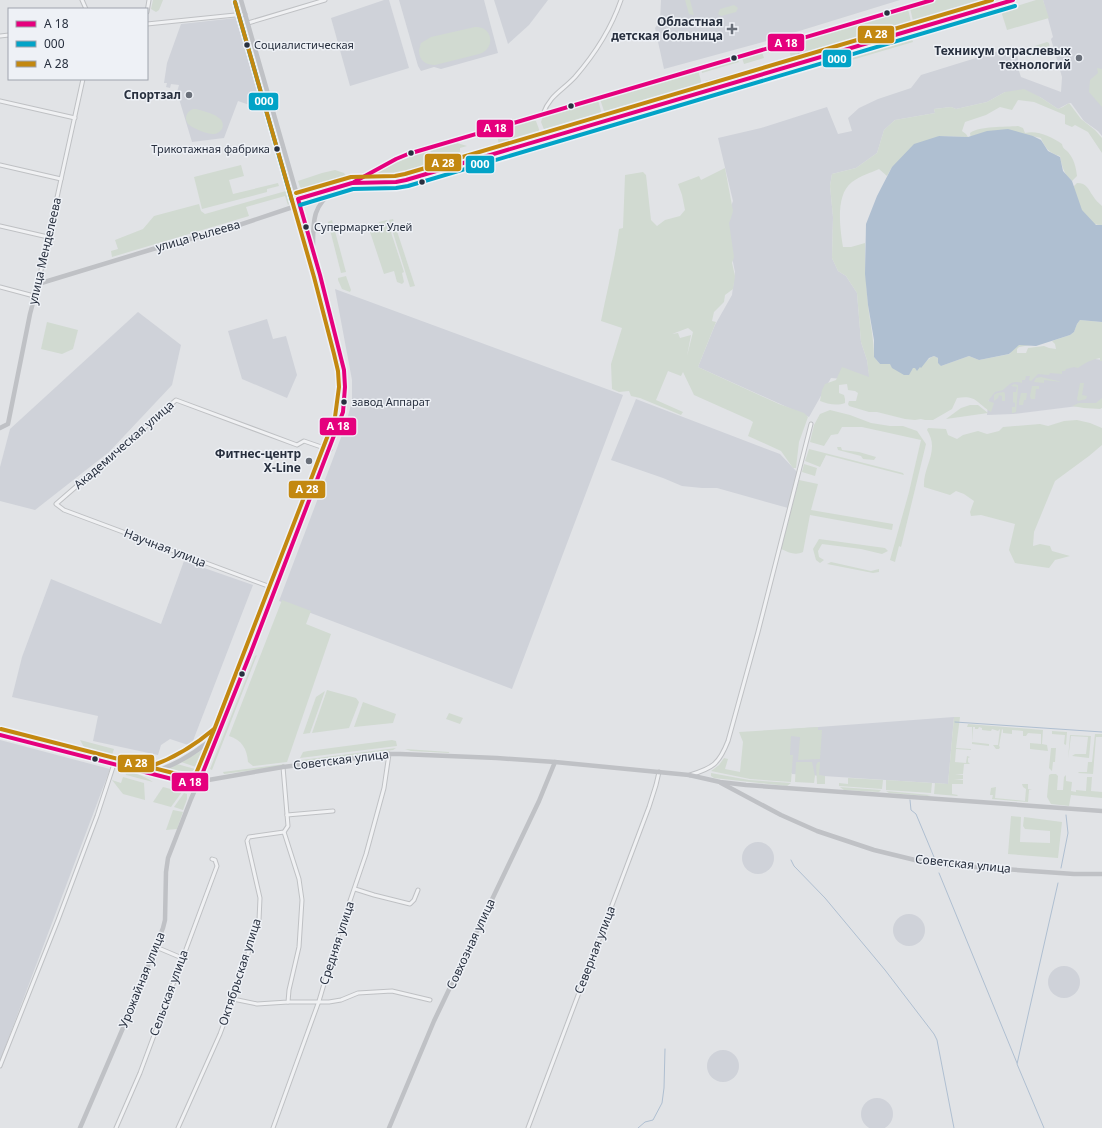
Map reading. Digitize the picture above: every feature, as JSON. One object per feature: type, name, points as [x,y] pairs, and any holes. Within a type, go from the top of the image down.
[{"type":"main road","name":"Урожайная улица","points":[[80,1128],[129,1014],[156,947],[165,920],[167,862],[276,589],[330,450],[343,412],[345,387],[344,370],[320,275],[241,0]]},
{"type":"main road","name":"улица Рылеева","points":[[38,284],[153,249],[227,229],[296,206],[298,199],[352,183],[408,154],[932,0]]},
{"type":"main road","name":"улица Рылеева","points":[[352,183],[396,182],[406,180],[1013,0]]},
{"type":"main road","points":[[796,40],[803,63]]},
{"type":"main road","points":[[313,251],[313,228],[315,213],[325,199],[341,186]]},
{"type":"main road","name":"улица Менделеева","points":[[0,428],[8,424],[34,296],[38,284]]},
{"type":"main road","points":[[150,773],[166,768],[194,752],[220,732]]},
{"type":"main road","name":"Советская улица","points":[[0,735],[185,782],[199,782],[283,768],[389,754],[497,758],[555,762],[689,775],[720,782],[774,812],[817,831],[848,843],[881,852],[915,860],[947,865],[1074,874],[1102,874]]},
{"type":"main road","name":"Совхозная улица","points":[[389,1128],[434,1021],[535,808],[555,762]]},
{"type":"main road","points":[[720,782],[1102,811]]},
{"type":"street","points":[[248,23],[325,0]]},
{"type":"street","points":[[543,115],[548,102],[573,78],[596,51],[609,29],[621,0]]},
{"type":"street","points":[[148,24],[245,14]]},
{"type":"street","name":"улица Менделеева","points":[[38,284],[83,80]]},
{"type":"street","points":[[0,101],[75,118]]},
{"type":"street","points":[[0,165],[61,179]]},
{"type":"street","points":[[0,226],[48,237]]},
{"type":"street","points":[[0,287],[34,296]]},
{"type":"street","name":"Академическая улица","points":[[56,504],[176,400],[297,445],[304,441],[330,450]]},
{"type":"street","points":[[689,775],[707,770],[716,763],[722,755],[728,741],[758,632],[811,424]]},
{"type":"street","name":"Научная улица","points":[[56,504],[64,510],[276,589]]},
{"type":"street","name":"Средняя улица","points":[[273,1128],[319,1001],[339,933],[366,854],[384,788],[389,754]]},
{"type":"street","points":[[0,1066],[58,920],[97,816],[114,764]]},
{"type":"street","points":[[283,768],[288,826],[284,832],[299,879],[302,900],[299,947],[288,1002]]},
{"type":"street","name":"Северная улица","points":[[528,1128],[649,807],[659,772]]},
{"type":"street","points":[[287,815],[333,811]]},
{"type":"street","name":"Октябрьская улица","points":[[178,1128],[220,1034],[259,920],[260,909],[257,882],[247,841],[249,837],[284,832]]},
{"type":"street","name":"Сельская улица","points":[[116,1128],[140,1073],[217,866],[215,860],[212,859]]},
{"type":"street","points":[[355,888],[374,895],[410,904],[414,900],[418,890]]},
{"type":"street","points":[[156,947],[182,958]]},
{"type":"street","points":[[233,999],[257,1004],[319,1001],[329,1002],[341,1000],[358,993],[392,992],[430,1000]]},
{"type":"shaded area","points":[[153,0],[163,0],[159,10],[156,12],[151,9]]},
{"type":"shaded area","points":[[384,0],[389,0],[409,68],[350,86],[331,18]]},
{"type":"shaded area","points":[[399,0],[484,0],[498,53],[441,69],[434,67],[421,71],[418,66]]},
{"type":"shaded area","points":[[494,0],[548,0],[529,25],[508,44]]},
{"type":"shaded area","points":[[661,0],[900,0],[770,40],[664,69],[655,28],[660,21]]},
{"type":"shaded area","points":[[685,0],[690,0],[694,15],[689,14]]},
{"type":"shaded area","points":[[937,0],[992,0],[988,4],[914,25],[910,8]]},
{"type":"shaded area","points":[[1036,0],[1043,0],[1049,18],[1007,30],[1001,11]]},
{"type":"shaded area","points":[[1043,0],[1102,0],[1102,136],[1098,131],[1084,121],[1071,103],[1058,109],[1040,97],[1005,92],[987,102],[956,109],[951,107],[934,109],[935,113],[895,120],[884,130],[877,153],[856,168],[832,174],[830,186],[833,217],[832,258],[838,271],[846,276],[857,293],[861,342],[867,360],[870,381],[831,378],[809,417],[698,367],[715,325],[732,295],[735,272],[725,223],[733,201],[718,138],[761,128],[827,107],[838,134],[852,131],[848,118],[859,108],[878,99],[911,88],[921,75],[1005,49],[1017,55],[1020,67],[1018,68],[1021,77],[1061,92],[1062,77],[1051,39],[1053,37]]},
{"type":"shaded area","points":[[734,5],[738,8],[736,12],[721,16],[718,14],[720,9]]},
{"type":"shaded area","points":[[908,9],[912,26],[812,56],[805,56],[803,53],[801,46],[804,39]]},
{"type":"shaded area","points":[[236,18],[264,110],[238,101],[224,138],[192,142],[177,92],[179,85],[171,84],[170,88],[166,87],[167,83],[164,83],[167,63],[181,24]]},
{"type":"shaded area","points":[[475,27],[486,30],[490,38],[488,48],[479,54],[435,65],[428,64],[421,59],[419,50],[421,43],[431,37]]},
{"type":"shaded area","points":[[910,33],[910,35],[841,55],[840,54]]},
{"type":"shaded area","points":[[911,37],[913,42],[838,64],[837,59]]},
{"type":"shaded area","points":[[1047,42],[1049,43],[1050,50],[1036,55],[1033,54],[1031,50],[1032,47]]},
{"type":"shaded area","points":[[791,43],[796,46],[798,55],[797,58],[793,62],[782,65],[792,61],[788,46],[778,49],[777,47]]},
{"type":"shaded area","points":[[762,52],[764,58],[744,64],[742,58]]},
{"type":"shaded area","points":[[738,59],[739,62],[702,73],[701,69]]},
{"type":"shaded area","points":[[765,64],[767,70],[747,75],[745,70]]},
{"type":"shaded area","points":[[1097,68],[1102,69],[1102,107],[1089,92],[1090,80],[1098,73]]},
{"type":"shaded area","points":[[698,70],[703,88],[606,117],[600,99]]},
{"type":"shaded area","points":[[741,71],[743,77],[706,87],[705,81]]},
{"type":"shaded area","points":[[741,83],[747,85],[658,111],[671,106],[672,103]]},
{"type":"shaded area","points":[[1024,89],[1040,97],[1058,109],[1069,103],[1081,119],[1095,130],[1102,138],[1102,153],[1088,132],[1075,125],[1072,127],[1065,124],[1065,115],[1034,102],[1018,100],[1012,110],[1000,107],[986,115],[965,122],[962,131],[968,137],[939,136],[892,167],[887,176],[879,169],[858,178],[852,182],[843,195],[840,222],[843,247],[851,247],[865,243],[867,297],[873,337],[874,357],[880,364],[890,364],[910,371],[912,368],[922,366],[934,356],[938,358],[941,366],[969,356],[979,360],[1010,354],[1012,345],[1031,345],[1019,347],[1017,349],[1017,353],[1026,353],[1028,348],[1044,346],[1056,349],[1055,344],[1052,341],[1070,335],[1074,332],[1080,320],[1102,322],[1102,361],[1100,361],[1100,358],[1086,363],[1078,368],[1074,367],[1066,369],[1065,371],[1062,371],[1062,374],[1038,374],[1031,381],[1029,380],[1030,376],[1026,376],[1025,380],[1022,380],[1022,383],[1013,382],[1003,390],[995,392],[988,401],[994,403],[991,412],[976,400],[964,397],[957,398],[952,409],[933,420],[905,419],[877,412],[869,412],[849,406],[849,401],[856,401],[858,393],[848,390],[847,384],[839,385],[839,393],[844,395],[845,403],[832,404],[820,401],[825,384],[836,380],[842,367],[869,377],[867,360],[861,342],[857,293],[846,276],[838,271],[832,258],[833,217],[830,186],[832,174],[856,168],[877,153],[884,130],[895,120],[935,113],[934,109],[951,107],[956,109],[987,102],[1005,92]]},
{"type":"shaded area","points":[[598,100],[603,118],[549,134],[545,132],[541,122],[543,116]]},
{"type":"shaded area","points":[[193,109],[208,112],[219,118],[223,125],[220,132],[212,134],[190,126],[186,117],[187,113]]},
{"type":"shaded area","points":[[531,119],[536,121],[539,128],[539,134],[537,137],[497,147],[499,145],[497,135],[490,137],[496,130]]},
{"type":"shaded area","points":[[1018,126],[1023,128],[1025,133],[1035,132],[1054,139],[1062,144],[1073,160],[1077,176],[1072,181],[1067,176],[1060,156],[1053,154],[1048,150],[1041,138],[1016,135],[971,140],[970,133],[980,129]]},
{"type":"shaded area","points":[[457,143],[467,146],[460,148],[460,152],[435,167],[430,149]]},
{"type":"shaded area","points":[[427,150],[432,168],[401,177],[359,180],[398,159]]},
{"type":"shaded area","points":[[241,165],[244,176],[229,180],[233,194],[278,183],[279,186],[267,189],[267,192],[202,209],[194,177]]},
{"type":"shaded area","points":[[725,168],[733,211],[729,223],[734,257],[732,263],[735,276],[733,289],[725,295],[724,302],[714,312],[712,321],[716,322],[698,367],[779,404],[804,413],[808,417],[799,442],[796,468],[793,468],[781,451],[748,436],[753,422],[694,395],[683,372],[681,376],[668,371],[656,400],[683,412],[681,415],[640,398],[631,396],[629,391],[619,392],[612,389],[611,364],[622,328],[601,321],[619,229],[623,228],[625,175],[643,172],[646,175],[651,220],[657,226],[665,220],[680,216],[685,210],[678,184],[699,176],[701,180]],"holes":[[[688,328],[693,332],[687,356],[691,335],[680,338],[678,333],[672,334]]]},
{"type":"shaded area","points":[[335,170],[344,173],[347,178],[306,191],[300,187],[298,181]]},
{"type":"shaded area","points":[[1077,183],[1085,185],[1102,206],[1102,225],[1090,221],[1082,212],[1073,187]]},
{"type":"shaded area","points":[[286,191],[288,205],[285,196],[246,207],[249,216],[112,257],[111,251],[118,249],[115,240],[143,229],[154,216],[199,204],[201,211],[205,214]]},
{"type":"shaded area","points":[[393,219],[415,286],[410,287],[389,220]]},
{"type":"shaded area","points":[[332,220],[346,272],[341,273],[328,222]]},
{"type":"shaded area","points":[[387,220],[404,272],[402,273],[404,282],[402,284],[397,282],[394,271],[384,274],[369,229],[378,227],[379,222]]},
{"type":"shaded area","points":[[346,276],[351,290],[350,292],[342,289],[338,280],[338,278]]},
{"type":"shaded area","points":[[335,289],[623,395],[512,689],[279,601],[345,427],[352,401],[352,380]]},
{"type":"shaded area","points":[[138,312],[181,345],[172,385],[109,452],[35,510],[0,501],[0,467],[10,429]]},
{"type":"shaded area","points":[[267,319],[273,339],[286,336],[297,375],[287,398],[242,379],[228,331]]},
{"type":"shaded area","points":[[47,322],[78,330],[73,349],[62,354],[41,349]]},
{"type":"shaded area","points":[[1088,358],[1102,360],[1102,403],[1013,414],[987,415],[989,394],[1020,374]]},
{"type":"shaded area","points":[[1041,377],[1062,382],[1044,380],[1044,383],[1034,382],[1036,378]]},
{"type":"shaded area","points":[[1080,383],[1084,383],[1082,395],[1087,396],[1086,399],[1078,401],[1077,399]]},
{"type":"shaded area","points":[[1014,384],[1018,385],[1018,388],[1016,412],[1012,413],[1012,407],[1015,407],[1015,403],[1013,402],[1013,392],[1016,392],[1017,387],[1011,386]]},
{"type":"shaded area","points":[[1032,386],[1039,386],[1039,389],[1036,389],[1035,399],[1031,399],[1030,396]]},
{"type":"shaded area","points":[[1004,392],[1005,401],[1002,401],[1002,396],[999,395],[994,401],[994,395]]},
{"type":"shaded area","points":[[1021,393],[1027,393],[1026,400],[1024,400],[1023,405],[1019,405],[1019,402]]},
{"type":"shaded area","points":[[1102,398],[1102,408],[1100,409],[1072,406],[1079,403],[1096,403]]},
{"type":"shaded area","points":[[636,399],[780,454],[798,473],[788,508],[717,488],[682,486],[611,460]]},
{"type":"shaded area","points":[[970,405],[978,405],[988,413],[946,419],[961,408]]},
{"type":"shaded area","points":[[830,410],[850,415],[871,423],[890,426],[903,426],[917,431],[926,444],[901,547],[899,546],[895,562],[890,560],[909,492],[921,440],[862,427],[842,427],[838,434],[831,435],[824,446],[810,442],[814,425],[820,414]]},
{"type":"shaded area","points":[[1077,420],[1102,428],[1102,445],[1055,481],[1034,532],[1033,546],[1040,544],[1050,546],[1052,551],[1070,556],[1055,560],[1049,568],[1015,563],[1009,550],[1015,524],[981,515],[971,516],[970,512],[974,501],[964,494],[956,491],[950,495],[924,487],[925,476],[932,451],[932,442],[927,430],[928,428],[946,429],[948,435],[957,439],[963,435],[978,431],[987,434],[999,431],[1003,427],[1040,424],[1048,426],[1064,421]]},
{"type":"shaded area","points":[[837,447],[841,447],[842,450],[859,452],[876,457],[874,460],[863,459],[861,456],[838,450]]},
{"type":"shaded area","points":[[809,449],[903,473],[904,475],[826,455],[820,467],[805,461]]},
{"type":"shaded area","points":[[804,464],[817,468],[815,476],[802,472]]},
{"type":"shaded area","points":[[799,480],[818,484],[811,510],[893,524],[892,530],[810,515],[803,552],[794,554],[781,549]]},
{"type":"shaded area","points":[[819,539],[885,548],[888,551],[882,554],[861,549],[822,544],[818,551],[819,557],[824,560],[820,563],[816,560],[813,549]]},
{"type":"shaded area","points":[[184,561],[253,585],[191,746],[170,739],[161,745],[158,755],[93,741],[98,716],[12,697],[22,657],[51,579],[161,624]]},
{"type":"shaded area","points":[[831,562],[871,571],[879,569],[879,572],[873,573],[827,564]]},
{"type":"shaded area","points":[[282,600],[311,611],[306,624],[331,634],[287,762],[253,766],[248,762],[243,746],[237,740],[229,736]]},
{"type":"shaded area","points":[[257,655],[212,770],[210,769],[255,656]]},
{"type":"shaded area","points":[[327,690],[356,698],[359,702],[358,705],[349,728],[312,733]]},
{"type":"shaded area","points":[[325,691],[310,733],[303,734],[316,697]]},
{"type":"shaded area","points":[[363,702],[396,714],[393,723],[354,727]]},
{"type":"shaded area","points":[[449,713],[463,718],[460,724],[446,719]]},
{"type":"shaded area","points":[[954,717],[948,784],[792,774],[764,731]]},
{"type":"shaded area","points":[[954,717],[960,717],[956,748],[971,749],[956,749],[955,762],[966,763],[967,756],[970,757],[968,758],[968,762],[970,764],[964,764],[963,774],[955,774],[963,775],[963,779],[954,779],[963,780],[963,784],[952,784],[952,794],[958,795],[957,796],[934,794],[935,783],[948,784]]},
{"type":"shaded area","points":[[968,724],[1043,730],[1042,744],[1047,745],[1048,751],[1030,749],[1030,743],[1041,744],[1041,734],[1028,733],[1026,736],[1023,736],[1023,731],[1012,730],[1012,734],[1003,733],[1002,729],[1000,747],[999,749],[996,749],[993,745],[998,745],[1000,729],[998,731],[992,729],[991,731],[982,730],[982,728],[979,727],[978,729],[975,729],[975,727],[973,727],[972,742],[972,727],[967,727]]},
{"type":"shaded area","points":[[818,727],[818,730],[822,730],[820,759],[798,760],[800,737],[791,736],[790,755],[793,755],[791,782],[750,779],[711,771],[719,765],[724,758],[728,759],[725,769],[740,772],[743,742],[739,732]]},
{"type":"shaded area","points":[[1052,731],[1067,732],[1066,745],[1064,744],[1065,735],[1052,734]]},
{"type":"shaded area","points":[[1095,734],[1102,734],[1102,737],[1096,737],[1093,774],[1078,773],[1087,772],[1088,762],[1092,762]]},
{"type":"shaded area","points":[[1070,735],[1091,736],[1089,758],[1072,756],[1075,754],[1086,754],[1088,737],[1071,736],[1068,759]]},
{"type":"shaded area","points":[[0,740],[110,769],[0,1061]]},
{"type":"shaded area","points":[[80,740],[114,749],[112,755],[85,749]]},
{"type":"shaded area","points":[[392,740],[396,741],[397,746],[300,758],[303,752],[308,751]]},
{"type":"shaded area","points":[[972,742],[989,744],[989,746],[972,744]]},
{"type":"shaded area","points":[[396,748],[393,750],[305,762],[301,760]]},
{"type":"shaded area","points":[[1051,748],[1056,748],[1055,762],[1053,762],[1052,771],[1049,768]]},
{"type":"shaded area","points":[[204,749],[196,767],[181,762]]},
{"type":"shaded area","points":[[405,749],[449,752],[449,753],[411,751]]},
{"type":"shaded area","points":[[796,762],[812,762],[815,776],[814,783],[795,782]]},
{"type":"shaded area","points":[[820,762],[819,775],[825,776],[825,784],[817,784],[816,765]]},
{"type":"shaded area","points":[[177,764],[195,769],[185,777],[164,771]]},
{"type":"shaded area","points":[[285,764],[283,766],[224,774],[223,772]]},
{"type":"shaded area","points":[[119,768],[153,782],[126,775],[125,772],[116,770]]},
{"type":"shaded area","points":[[711,773],[749,780],[791,783],[787,786],[714,778],[711,776]]},
{"type":"shaded area","points":[[1056,774],[1058,776],[1057,790],[1063,790],[1064,777],[1066,775],[1066,781],[1072,782],[1071,791],[1076,792],[1076,790],[1086,791],[1087,777],[1092,777],[1091,791],[1102,792],[1102,798],[1071,795],[1069,806],[1051,804],[1047,797],[1049,775]]},
{"type":"shaded area","points":[[123,777],[144,783],[145,800],[123,794],[112,780],[121,783]]},
{"type":"shaded area","points":[[848,778],[883,780],[882,789],[839,786],[839,783],[848,784]]},
{"type":"shaded area","points":[[886,780],[932,783],[931,793],[886,790]]},
{"type":"shaded area","points":[[1022,784],[1028,784],[1028,789],[1032,790],[1029,790],[1028,802],[992,799],[993,795],[990,795],[991,788],[996,787],[995,798],[1025,801],[1026,789]]},
{"type":"shaded area","points":[[163,787],[182,792],[171,807],[153,802]]},
{"type":"shaded area","points":[[840,787],[881,790],[879,792],[844,790]]},
{"type":"shaded area","points":[[886,791],[931,795],[889,793]]},
{"type":"shaded area","points":[[184,793],[187,794],[187,799],[183,810],[174,807]]},
{"type":"shaded area","points":[[173,810],[183,812],[177,829],[166,830]]},
{"type":"shaded area","points":[[1011,816],[1021,817],[1020,842],[1050,843],[1050,831],[1025,829],[1023,826],[1024,817],[1062,822],[1058,858],[1008,854]]},
{"type":"shaded area","points":[[755,842],[761,842],[770,846],[774,858],[770,870],[761,874],[755,874],[746,870],[742,861],[742,855],[746,846]]},
{"type":"shaded area","points":[[906,914],[912,914],[921,918],[925,930],[921,942],[912,946],[906,946],[897,942],[893,933],[893,927],[897,918]]},
{"type":"shaded area","points":[[1061,966],[1067,966],[1076,970],[1080,982],[1076,994],[1067,998],[1061,998],[1052,994],[1048,985],[1048,979],[1052,970]]},
{"type":"shaded area","points":[[720,1050],[726,1050],[735,1054],[739,1066],[735,1078],[726,1082],[720,1082],[711,1078],[707,1069],[707,1063],[711,1054]]},
{"type":"shaded area","points":[[874,1098],[880,1098],[886,1101],[893,1111],[892,1120],[883,1129],[871,1129],[864,1123],[861,1117],[861,1111],[864,1105]]},
{"type":"water","points":[[1008,129],[1033,136],[1041,140],[1048,151],[1060,157],[1063,171],[1072,181],[1082,210],[1096,225],[1102,225],[1102,322],[1080,320],[1074,332],[1070,335],[1036,346],[1019,345],[1009,354],[979,360],[969,356],[941,366],[938,363],[938,358],[934,356],[929,358],[917,371],[913,368],[909,375],[904,375],[892,368],[890,364],[880,364],[874,357],[874,340],[868,305],[865,274],[866,224],[877,196],[892,167],[914,144],[939,136],[968,137],[987,131]]},
{"type":"waterway","points":[[955,722],[1102,732]]},
{"type":"waterway","points":[[910,800],[911,810],[916,814],[934,857]]},
{"type":"waterway","points":[[1061,868],[1068,833],[1066,815]]},
{"type":"waterway","points":[[791,860],[794,866],[825,898],[885,970],[934,1034],[937,1040],[954,1128]]},
{"type":"waterway","points":[[939,873],[1017,1063]]},
{"type":"waterway","points":[[1044,1128],[1017,1064],[1058,883]]},
{"type":"waterway","points":[[638,1128],[645,1122],[653,1120],[662,1103],[665,1049]]},
{"type":"transit line","points":[[354,182],[408,154],[932,0]]},
{"type":"transit line","points":[[296,193],[351,177],[395,176],[405,174],[992,0]]},
{"type":"transit line","points":[[0,735],[176,780],[185,782],[199,782],[251,652],[343,412],[345,387],[344,370],[320,275],[298,199],[352,183],[396,182],[406,180],[1013,0]]},
{"type":"transit line","name":"000","points":[[235,2],[292,201]]},
{"type":"transit line","points":[[1,729],[177,774],[195,776],[335,417],[339,387],[338,371],[334,354],[314,277],[235,2]]},
{"type":"transit line","name":"000","points":[[300,205],[353,189],[396,188],[408,186],[1015,6]]},
{"type":"transit line","points":[[148,767],[183,751],[214,729]]},
{"type":"place","name":"Областная детская больница","points":[[732,29]]},
{"type":"place","name":"Социалистическая","points":[[247,45]]},
{"type":"place","name":"Техникум отраслевых технологий","points":[[1079,58]]},
{"type":"place","name":"Спортзал","points":[[189,95]]},
{"type":"place","name":"Трикотажная фабрика","points":[[277,149]]},
{"type":"place","name":"Супермаркет Улей","points":[[306,227]]},
{"type":"place","name":"завод Аппарат","points":[[344,402]]},
{"type":"place","name":"Фитнес-центр X-Line","points":[[309,461]]}]
